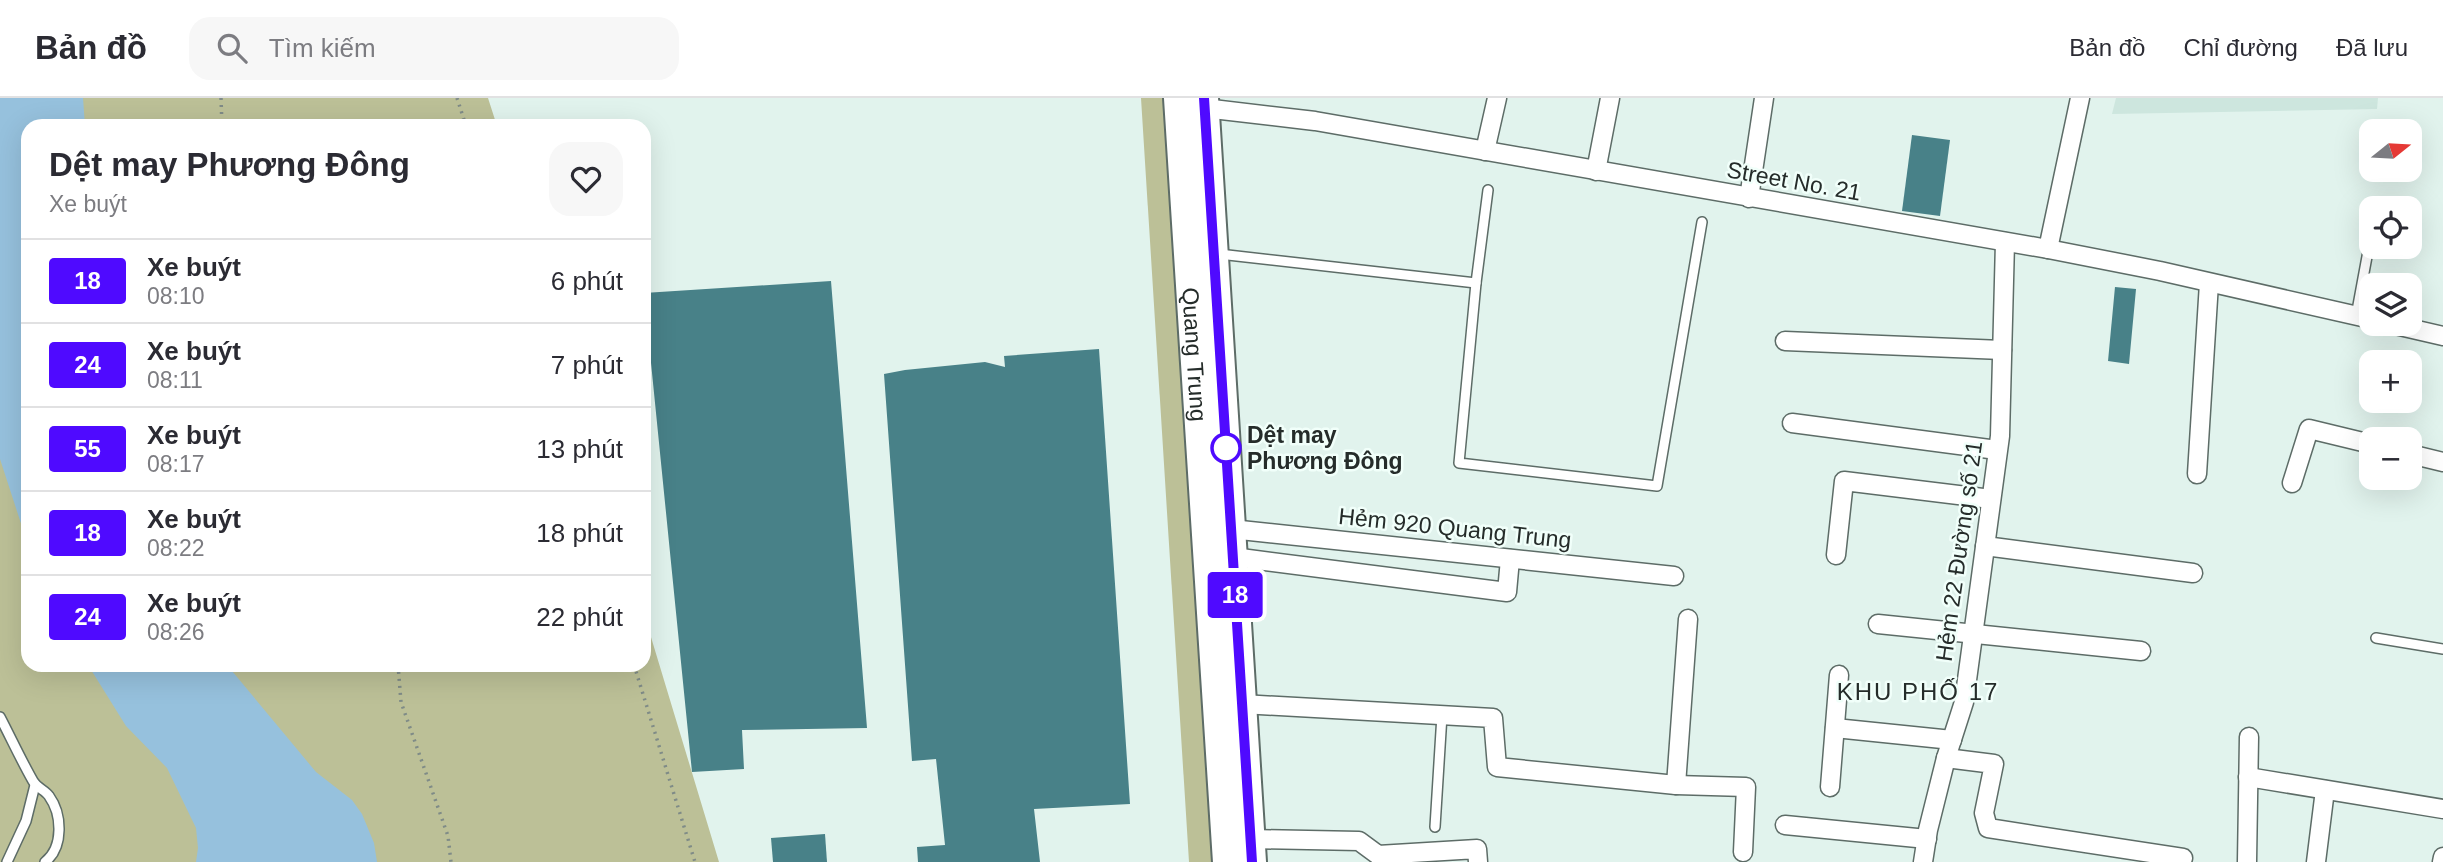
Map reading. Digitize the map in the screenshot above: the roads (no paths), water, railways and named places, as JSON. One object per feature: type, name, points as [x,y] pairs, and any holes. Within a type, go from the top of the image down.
[{"type":"main road","name":"Quang Trung","points":[[1191,102],[1213,253],[1252,850]]},
{"type":"main road","name":"Quang Trung","points":[[1191,102],[1227,862]]},
{"type":"street","points":[[1485,151],[1497,98]]},
{"type":"street","points":[[1596,171],[1610,98]]},
{"type":"street","points":[[1749,198],[1764,98]]},
{"type":"street","points":[[2048,249],[2080,98]]},
{"type":"street","name":"Street No. 21","points":[[1191,102],[1315,121],[2048,249],[2359,317]]},
{"type":"street","name":"Hẻm 22 Đường số 21","points":[[1923,862],[1946,758],[1964,702],[1985,546],[2001,406],[2005,242]]},
{"type":"street","points":[[2197,474],[2209,283]]},
{"type":"street","points":[[2422,331],[2443,336]]},
{"type":"street","points":[[1785,341],[2002,350]]},
{"type":"street","points":[[1792,423],[1997,450]]},
{"type":"street","points":[[2292,483],[2309,429],[2359,441]]},
{"type":"street","points":[[2422,457],[2443,462]]},
{"type":"street","points":[[1836,555],[1844,481],[1991,499]]},
{"type":"street","name":"Hẻm 920 Quang Trung","points":[[1231,529],[1674,576]]},
{"type":"street","points":[[1985,546],[2193,573]]},
{"type":"street","points":[[1233,557],[1507,592],[1510,559]]},
{"type":"street","points":[[1676,785],[1688,620]]},
{"type":"street","points":[[1878,624],[2141,651]]},
{"type":"street","points":[[1830,787],[1839,675]]},
{"type":"street","points":[[1242,704],[1493,718],[1497,767],[1676,785],[1746,787],[1743,852]]},
{"type":"street","points":[[1835,728],[1952,740]]},
{"type":"street","points":[[2247,862],[2249,737]]},
{"type":"street","points":[[1946,758],[1994,764],[1984,813],[1988,828],[2183,858]]},
{"type":"street","points":[[2248,778],[2443,809]]},
{"type":"street","points":[[2316,862],[2325,790]]},
{"type":"street","points":[[1785,825],[1927,839]]},
{"type":"street","points":[[1252,850],[1359,841],[1378,855],[1477,849],[1478,862]]},
{"type":"lane","points":[[1488,190],[1476,282],[1459,463],[1657,486],[1702,222]]},
{"type":"lane","points":[[1213,253],[1476,282]]},
{"type":"lane","points":[[2376,638],[2443,649]]},
{"type":"lane","points":[[1435,827],[1442,715]]},
{"type":"lane","points":[[0,716],[35,785],[48,794],[57,814],[60,831],[52,857],[45,862]]},
{"type":"lane","points":[[8,862],[26,821],[35,785]]},
{"type":"water","points":[[0,98],[83,98],[84,119],[21,119],[21,524],[0,459]]},
{"type":"water","points":[[92,672],[233,672],[316,772],[352,800],[362,814],[374,843],[377,862],[196,862],[196,828],[167,768],[126,726]]},
{"type":"place","name":"Dệt may Phương Đông","points":[[1226,448]]},
{"type":"district","name":"KHU PHỐ 17","points":[[1918,692]]}]
